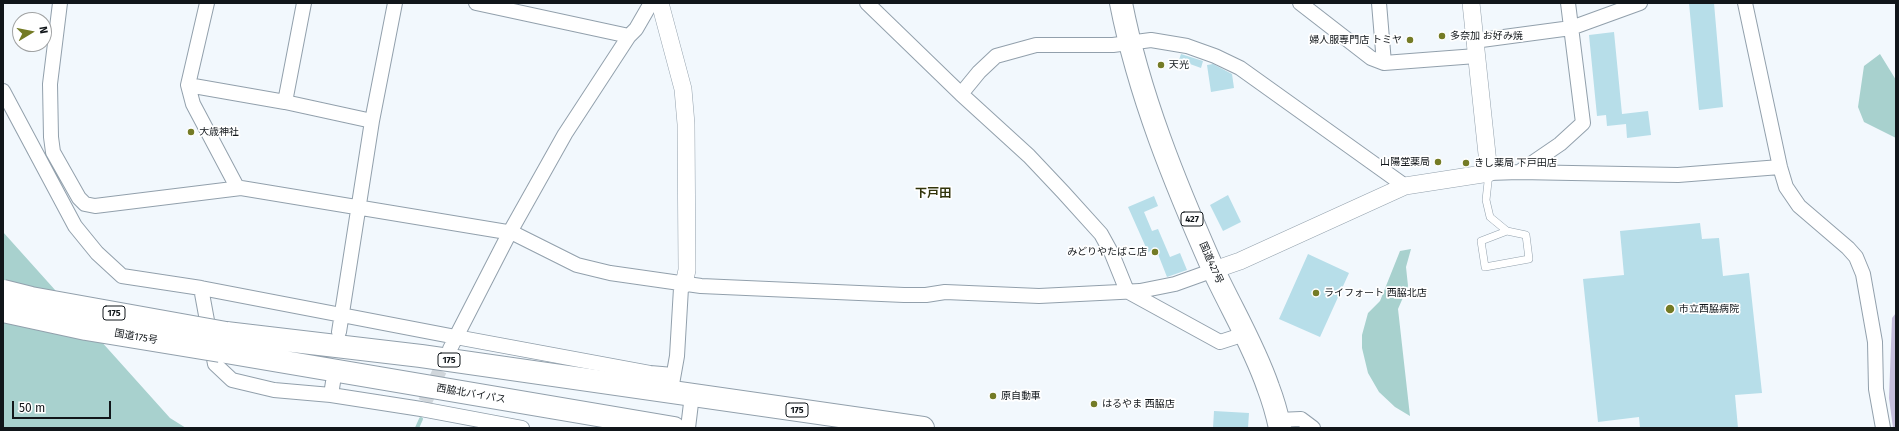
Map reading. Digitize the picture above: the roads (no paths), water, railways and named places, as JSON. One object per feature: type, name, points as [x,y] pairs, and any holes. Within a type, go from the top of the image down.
[{"type":"highway","name":"国道427号","points":[[1121,3],[1129,44],[1153,119],[1176,181],[1214,270],[1268,386],[1279,424]]},
{"type":"highway","name":"175","points":[[3,291],[223,342],[420,356],[679,387],[924,428]]},
{"type":"highway","name":"国道175号","points":[[3,311],[86,329],[223,342],[269,359],[405,392],[588,422]]},
{"type":"highway","name":"175","points":[[588,422],[674,428]]},
{"type":"street","points":[[60,3],[50,84],[51,137],[53,152],[79,198],[85,204],[95,206],[237,187],[514,234],[577,265],[610,273],[684,284],[717,287],[904,295],[926,295],[945,292],[1040,296],[1140,291],[1175,284],[1240,261],[1404,186],[1489,173],[1519,172],[1678,175],[1780,167]]},
{"type":"street","points":[[207,3],[188,85],[193,104],[237,187]]},
{"type":"street","points":[[285,102],[304,3]]},
{"type":"street","points":[[340,332],[372,121],[395,3]]},
{"type":"street","points":[[476,3],[629,36]]},
{"type":"street","points":[[453,343],[514,234],[565,134],[629,36],[636,29],[651,3]]},
{"type":"street","points":[[660,3],[683,89],[686,124],[688,270],[684,284],[681,288],[677,356],[679,387],[688,428]]},
{"type":"street","points":[[867,3],[961,94],[1029,156],[1101,234],[1112,254],[1127,291],[1220,342],[1245,334]]},
{"type":"street","points":[[1300,3],[1371,58],[1384,63],[1475,48],[1571,28],[1640,3]]},
{"type":"street","points":[[1379,3],[1384,63]]},
{"type":"street","points":[[1471,3],[1489,173]]},
{"type":"street","points":[[1519,172],[1560,144],[1583,123],[1568,3]]},
{"type":"street","points":[[1745,3],[1780,167],[1786,187],[1799,206],[1848,248],[1856,257],[1863,274],[1875,342],[1876,389],[1882,428]]},
{"type":"street","points":[[961,94],[978,72],[996,56],[1036,45],[1113,45],[1151,40],[1187,46],[1215,56],[1240,68],[1404,186]]},
{"type":"street","points":[[188,85],[285,102],[372,121]]},
{"type":"street","points":[[3,91],[76,226],[98,253],[122,276],[201,288],[342,316],[453,343],[650,373],[679,387]]},
{"type":"street","points":[[201,288],[215,364],[232,380],[274,390],[332,389],[423,406],[522,428]]},
{"type":"street","points":[[1279,424],[1301,418],[1313,428]]},
{"type":"lane","points":[[1489,173],[1486,200],[1490,217],[1507,231],[1526,235],[1529,259],[1485,268],[1481,241],[1507,231]]},
{"type":"waterway","points":[[417,428],[421,419]]},
{"type":"tunnel","points":[[425,402],[448,353]]},
{"type":"place","name":"多奈加 お好み焼","points":[[1442,36]]},
{"type":"place","name":"婦人服専門店 トミヤ","points":[[1410,40]]},
{"type":"place","name":"天光","points":[[1161,65]]},
{"type":"place","name":"大歳神社","points":[[191,132]]},
{"type":"place","name":"山陽堂薬局","points":[[1438,162]]},
{"type":"place","name":"きし薬局 下戸田店","points":[[1466,163]]},
{"type":"place","name":"みどりやたばこ店","points":[[1155,252]]},
{"type":"place","name":"ライフォート 西脇北店","points":[[1316,293]]},
{"type":"place","name":"市立西脇病院","points":[[1670,309]]},
{"type":"place","name":"原自動車","points":[[993,396]]},
{"type":"place","name":"はるやま 西脇店","points":[[1094,404]]},
{"type":"district","name":"下戸田","points":[[933,194]]}]
